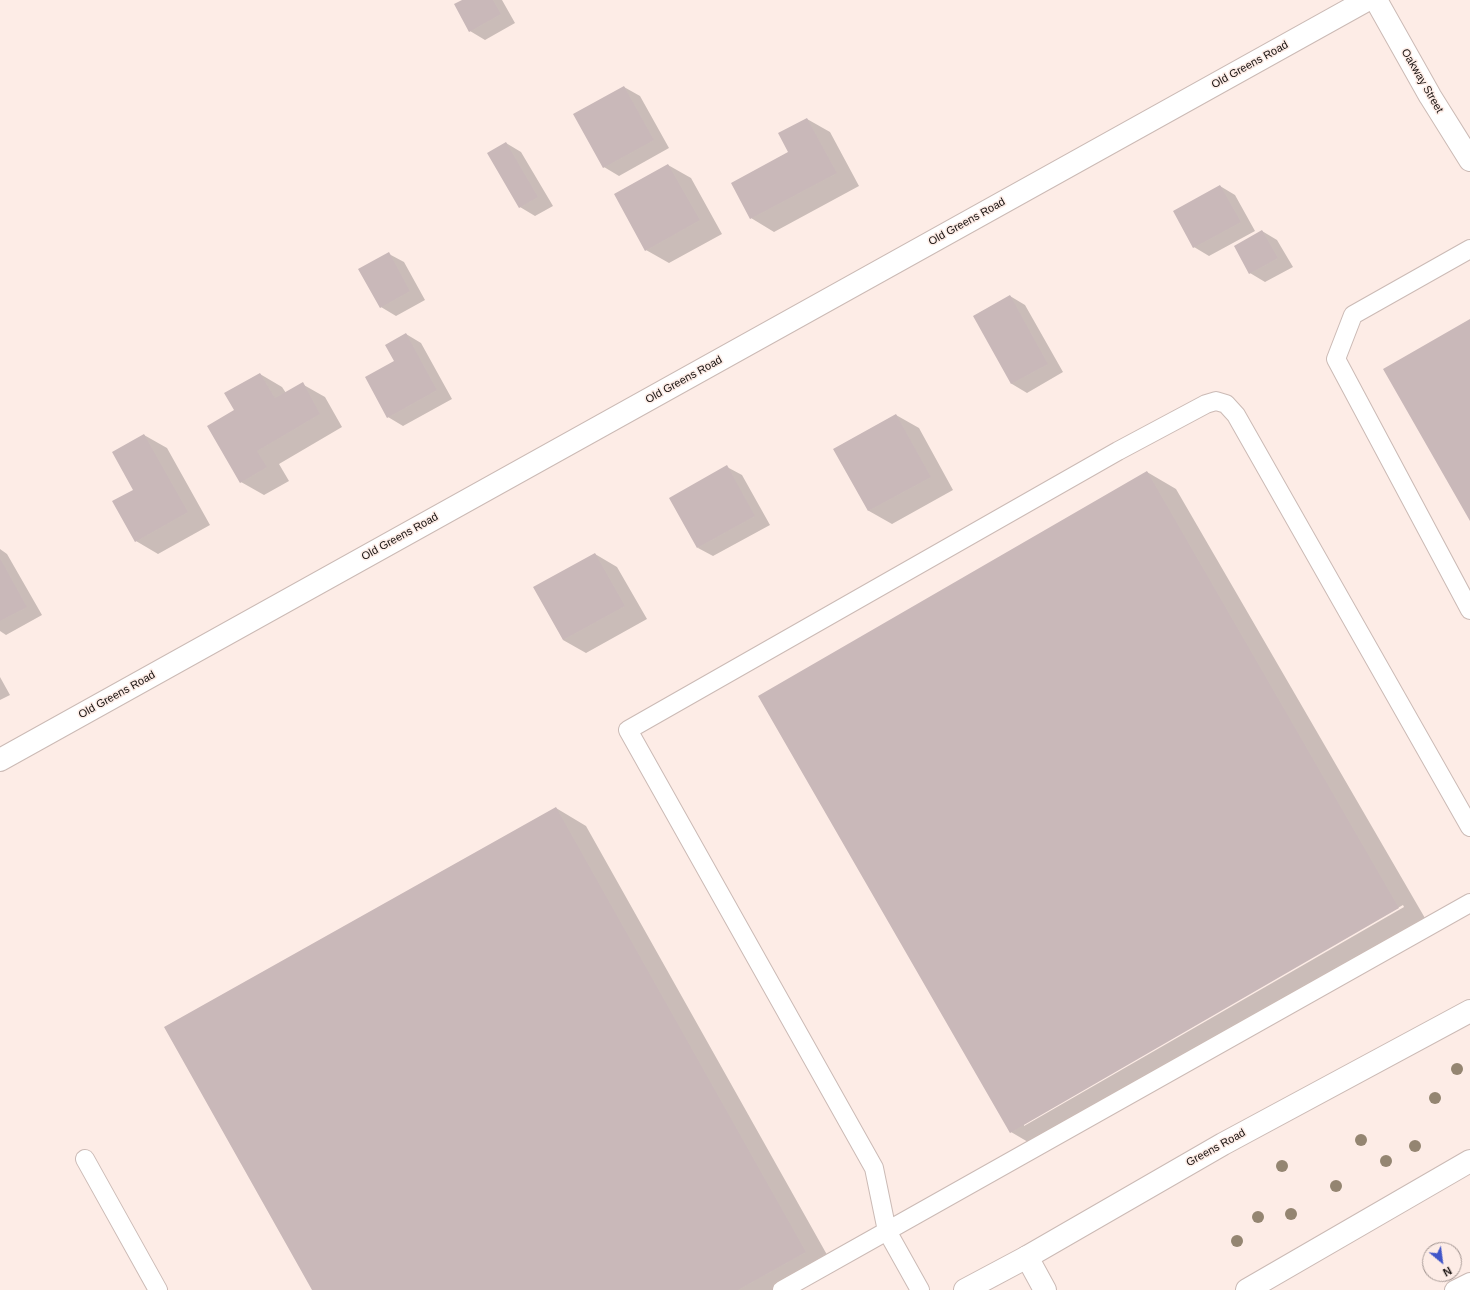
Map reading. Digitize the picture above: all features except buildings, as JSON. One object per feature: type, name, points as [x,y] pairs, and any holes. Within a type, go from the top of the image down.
[{"type":"street","name":"Old Greens Road","points":[[0,760],[1367,0]]},
{"type":"street","name":"Oakway Street","points":[[1376,0],[1430,96],[1470,160]]},
{"type":"street","name":"Greens Road","points":[[965,1290],[1027,1257],[1223,1144],[1470,1011]]},
{"type":"street","points":[[1247,1290],[1470,1161]]},
{"type":"street","points":[[1027,1257],[1045,1290]]},
{"type":"lane","points":[[1470,249],[1354,316],[1336,359],[1470,610]]},
{"type":"lane","points":[[920,1290],[887,1231],[874,1168],[628,730],[1118,451],[1206,404],[1216,401],[1226,404],[1236,415],[1470,827]]},
{"type":"lane","points":[[782,1290],[1470,903]]},
{"type":"lane","points":[[85,1159],[158,1290]]},
{"type":"lane","points":[[1454,1290],[1470,1282]]}]
